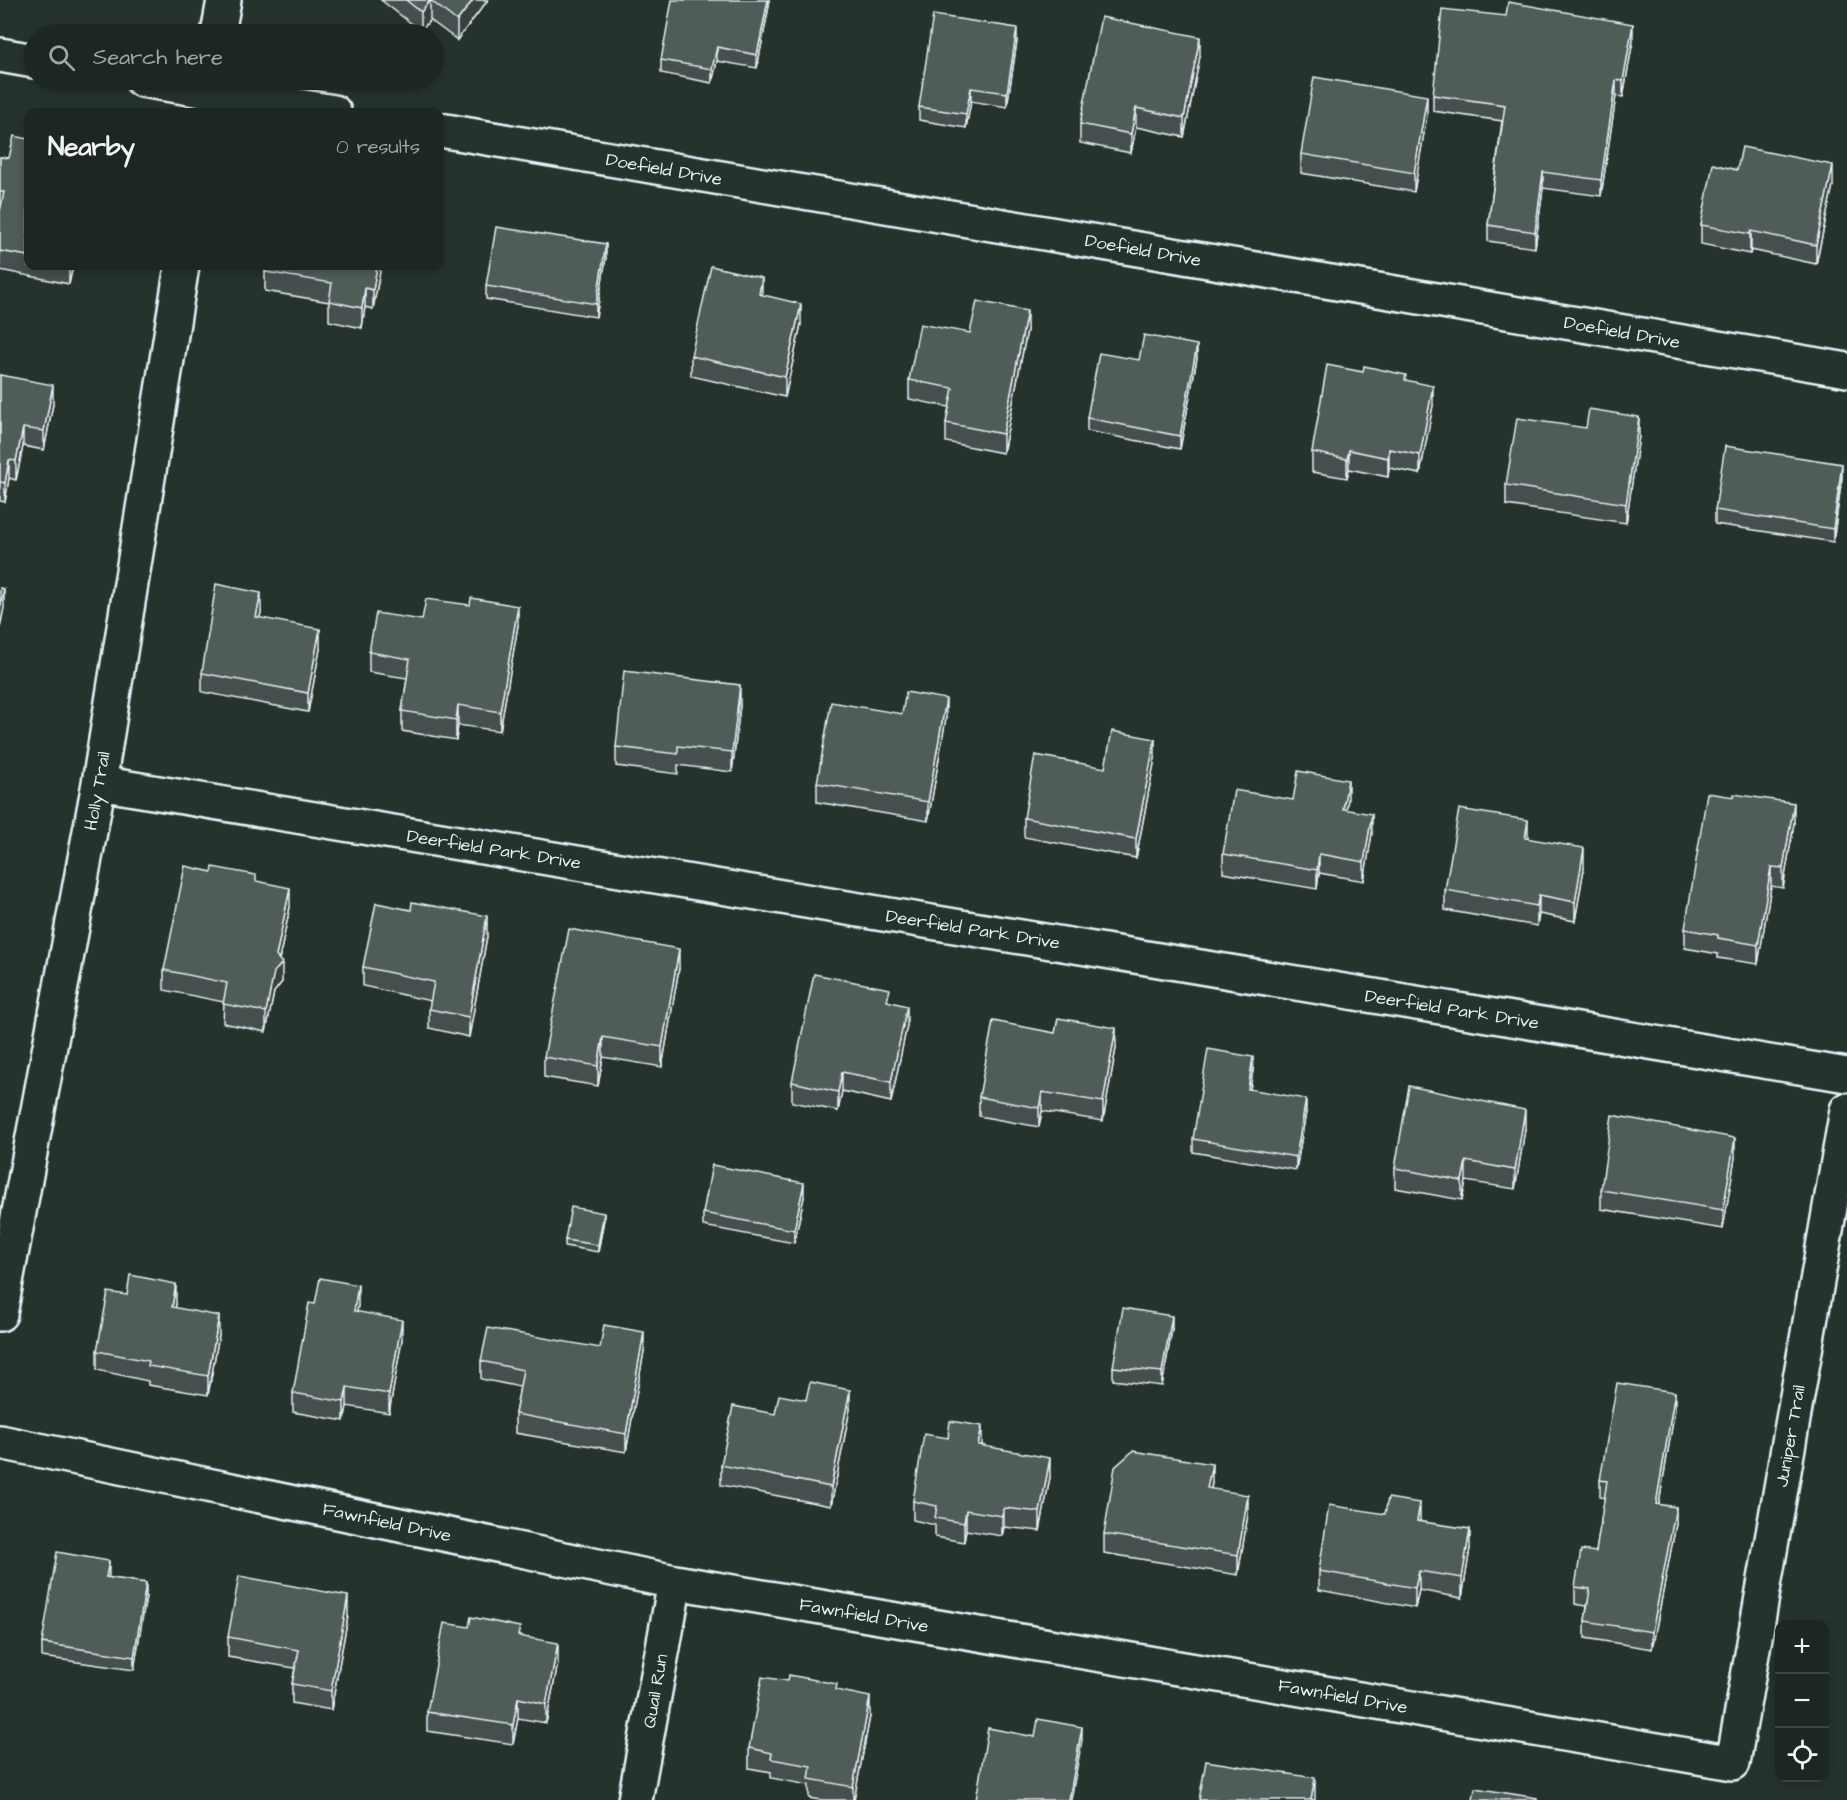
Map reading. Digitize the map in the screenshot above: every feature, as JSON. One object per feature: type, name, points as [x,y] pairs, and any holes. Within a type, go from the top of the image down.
[{"type":"street","points":[[220,24],[224,0]]},
{"type":"street","points":[[0,55],[24,59]]},
{"type":"street","points":[[190,90],[306,108]]},
{"type":"street","name":"Doefield Drive","points":[[444,131],[1847,370]]},
{"type":"street","name":"Holly Trail","points":[[0,1314],[99,783],[181,270]]},
{"type":"street","name":"Deerfield Park Drive","points":[[99,783],[1847,1075]]},
{"type":"street","name":"Juniper Trail","points":[[1733,1763],[1847,1110]]},
{"type":"street","name":"Fawnfield Drive","points":[[0,1442],[675,1582],[1733,1763]]},
{"type":"street","name":"Quail Run","points":[[635,1800],[675,1582]]},
{"type":"building","points":[[406,0],[430,0],[421,12]]},
{"type":"building","points":[[430,0],[473,0],[457,21]]},
{"type":"building","points":[[672,0],[768,0],[757,55],[717,47],[712,69],[661,60]]},
{"type":"building","points":[[1508,2],[1633,24],[1623,81],[1616,80],[1601,180],[1543,172],[1535,232],[1488,225],[1505,105],[1433,95],[1442,9],[1506,16]]},
{"type":"building","points":[[933,15],[1017,28],[1007,93],[971,88],[966,114],[919,107]]},
{"type":"building","points":[[1101,17],[1200,37],[1184,118],[1136,108],[1131,134],[1080,124]]},
{"type":"building","points":[[1314,77],[1427,96],[1414,173],[1301,154]]},
{"type":"building","points":[[14,136],[24,138],[24,255],[0,251],[0,212],[4,192],[0,192],[0,157],[9,158]]},
{"type":"building","points":[[1742,147],[1833,165],[1816,245],[1751,231],[1750,234],[1701,225],[1713,164],[1737,170]]},
{"type":"building","points":[[496,227],[606,244],[596,304],[486,286]]},
{"type":"building","points":[[711,266],[762,278],[759,294],[801,304],[785,377],[691,356]]},
{"type":"building","points":[[265,270],[376,270],[373,290],[365,288],[362,308],[329,301],[332,283],[265,272]]},
{"type":"building","points":[[977,301],[1027,311],[1003,434],[946,423],[953,388],[909,380],[920,324],[970,333]]},
{"type":"building","points":[[1144,335],[1197,345],[1180,436],[1087,418],[1099,353],[1139,360]]},
{"type":"building","points":[[1327,365],[1363,372],[1364,366],[1406,375],[1405,380],[1433,386],[1420,455],[1389,449],[1388,458],[1349,450],[1347,459],[1312,452]]},
{"type":"building","points":[[0,375],[53,385],[44,431],[23,428],[16,461],[9,460],[5,483],[0,482]]},
{"type":"building","points":[[1589,409],[1639,417],[1626,504],[1506,485],[1517,418],[1586,428]]},
{"type":"building","points":[[1725,446],[1842,464],[1833,529],[1715,510]]},
{"type":"building","points":[[216,584],[261,593],[256,617],[320,629],[308,693],[202,673]]},
{"type":"building","points":[[0,588],[4,589],[0,608]]},
{"type":"building","points":[[471,598],[518,606],[500,712],[458,705],[456,720],[402,711],[410,659],[369,652],[376,613],[422,620],[426,599],[470,605]]},
{"type":"building","points":[[624,671],[740,685],[732,752],[678,746],[678,754],[616,747]]},
{"type":"building","points":[[906,692],[946,699],[928,802],[817,783],[831,702],[902,714]]},
{"type":"building","points":[[1112,731],[1155,739],[1136,839],[1024,818],[1035,755],[1105,768]]},
{"type":"building","points":[[1298,771],[1348,780],[1343,809],[1372,814],[1364,862],[1319,854],[1317,870],[1223,854],[1234,790],[1293,800]]},
{"type":"building","points":[[1707,793],[1734,797],[1734,794],[1794,803],[1783,868],[1771,867],[1758,945],[1685,929]]},
{"type":"building","points":[[1459,809],[1528,820],[1525,838],[1584,848],[1575,902],[1539,895],[1537,906],[1445,890]]},
{"type":"building","points":[[185,866],[212,872],[213,867],[256,875],[256,881],[290,888],[276,956],[282,963],[274,972],[266,1012],[223,1004],[227,983],[164,970]]},
{"type":"building","points":[[412,902],[487,916],[469,1017],[429,1009],[434,982],[363,967],[376,903],[411,910]]},
{"type":"building","points":[[569,929],[679,949],[662,1047],[603,1037],[598,1066],[544,1057]]},
{"type":"building","points":[[814,974],[890,989],[887,1001],[907,1006],[891,1082],[842,1072],[838,1092],[792,1082]]},
{"type":"building","points":[[1058,1018],[1116,1028],[1103,1102],[1042,1092],[1039,1108],[979,1097],[993,1021],[1055,1033]]},
{"type":"building","points":[[1208,1049],[1253,1057],[1248,1089],[1306,1099],[1296,1157],[1193,1139]]},
{"type":"building","points":[[1409,1086],[1525,1110],[1515,1170],[1466,1161],[1462,1181],[1395,1168]]},
{"type":"building","points":[[1612,1115],[1735,1138],[1723,1210],[1601,1190]]},
{"type":"building","points":[[712,1165],[804,1183],[794,1230],[703,1213]]},
{"type":"building","points":[[571,1207],[604,1213],[598,1245],[565,1240]]},
{"type":"building","points":[[130,1275],[176,1284],[172,1307],[219,1316],[208,1376],[148,1366],[149,1361],[97,1351],[108,1292],[127,1295]]},
{"type":"building","points":[[320,1278],[358,1285],[354,1311],[402,1320],[389,1394],[347,1387],[344,1402],[293,1393],[309,1303],[315,1304]]},
{"type":"building","points":[[1123,1308],[1172,1316],[1162,1372],[1113,1367]]},
{"type":"building","points":[[604,1325],[644,1332],[626,1434],[515,1414],[523,1370],[481,1361],[488,1328],[600,1348]]},
{"type":"building","points":[[810,1382],[850,1390],[831,1487],[721,1465],[733,1406],[775,1414],[779,1395],[806,1400]]},
{"type":"building","points":[[1617,1383],[1675,1392],[1656,1504],[1676,1507],[1652,1632],[1585,1621],[1590,1589],[1575,1587],[1581,1550],[1596,1552],[1607,1481],[1600,1480]]},
{"type":"building","points":[[950,1421],[982,1426],[978,1445],[1050,1458],[1040,1512],[1004,1508],[1002,1516],[966,1510],[964,1523],[935,1518],[937,1506],[913,1501],[924,1434],[948,1438]]},
{"type":"building","points":[[1133,1451],[1212,1464],[1207,1488],[1248,1495],[1238,1555],[1104,1534],[1115,1467]]},
{"type":"building","points":[[1388,1498],[1420,1503],[1417,1521],[1470,1529],[1462,1578],[1419,1571],[1415,1588],[1319,1571],[1329,1505],[1385,1514]]},
{"type":"building","points":[[57,1552],[109,1561],[106,1577],[146,1583],[134,1657],[42,1643]]},
{"type":"building","points":[[239,1576],[348,1596],[331,1691],[292,1684],[299,1650],[228,1637]]},
{"type":"building","points":[[471,1617],[520,1627],[518,1636],[558,1643],[546,1704],[518,1698],[513,1725],[427,1712],[444,1623],[469,1627]]},
{"type":"building","points":[[789,1675],[837,1684],[836,1690],[870,1697],[853,1787],[809,1779],[811,1766],[771,1759],[772,1753],[749,1748],[762,1677],[788,1681]]},
{"type":"building","points":[[1038,1719],[1082,1727],[1069,1800],[976,1800],[988,1728],[1035,1737]]},
{"type":"building","points":[[1206,1761],[1315,1778],[1311,1800],[1199,1800]]},
{"type":"building","points":[[1475,1788],[1537,1798],[1537,1800],[1473,1800]]}]
